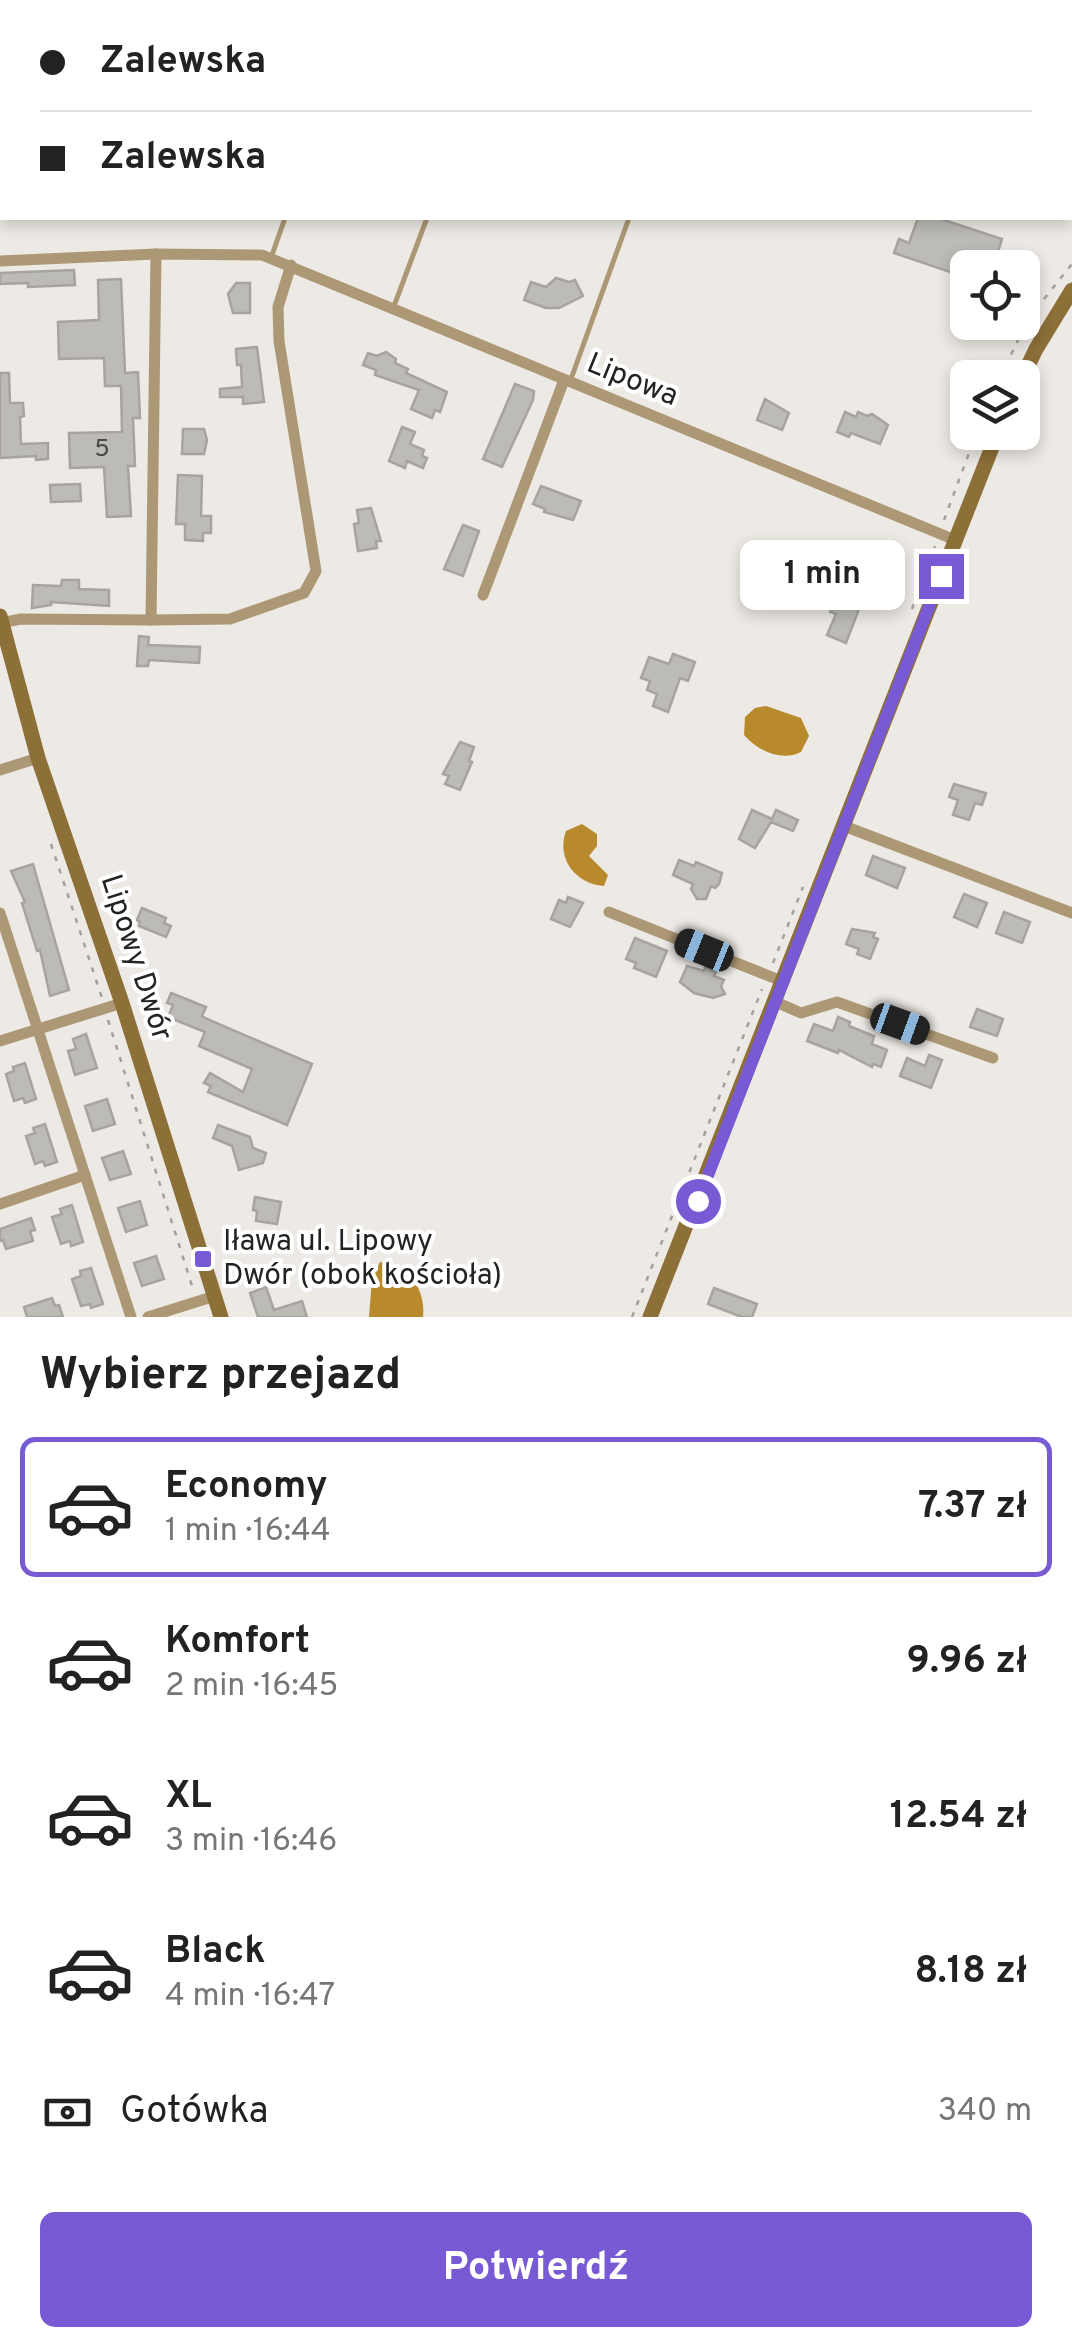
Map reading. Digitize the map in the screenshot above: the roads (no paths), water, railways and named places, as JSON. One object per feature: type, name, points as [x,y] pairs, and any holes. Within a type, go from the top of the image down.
[{"type":"street","name":"Lipowa","points":[[156,254],[262,255],[292,265],[955,540]]},
{"type":"street","points":[[0,261],[156,254],[151,620]]},
{"type":"street","points":[[1,621],[230,619],[304,593],[316,571],[279,341],[278,307],[292,265]]},
{"type":"street","points":[[1031,360],[1072,290]]},
{"type":"street","points":[[483,595],[567,381]]},
{"type":"street","points":[[650,1317],[776,1002],[776,979],[844,826],[991,450]]},
{"type":"street","name":"Lipowy Dwór","points":[[1,621],[38,758],[122,1003],[221,1317]]},
{"type":"street","points":[[0,770],[38,758]]},
{"type":"street","points":[[844,826],[1072,912]]},
{"type":"street","points":[[609,912],[776,979]]},
{"type":"street","points":[[0,914],[131,1317]]},
{"type":"street","points":[[776,1002],[802,1014],[837,1002],[993,1058]]},
{"type":"street","points":[[0,1042],[122,1003]]},
{"type":"street","points":[[0,1204],[85,1175]]},
{"type":"street","points":[[148,1317],[215,1296]]},
{"type":"lane","points":[[271,258],[284,220]]},
{"type":"lane","points":[[394,308],[426,220]]},
{"type":"lane","points":[[567,381],[629,220]]},
{"type":"place","name":"Iława ul. Lipowy Dwór (obok kościoła)","points":[[203,1259]]}]
